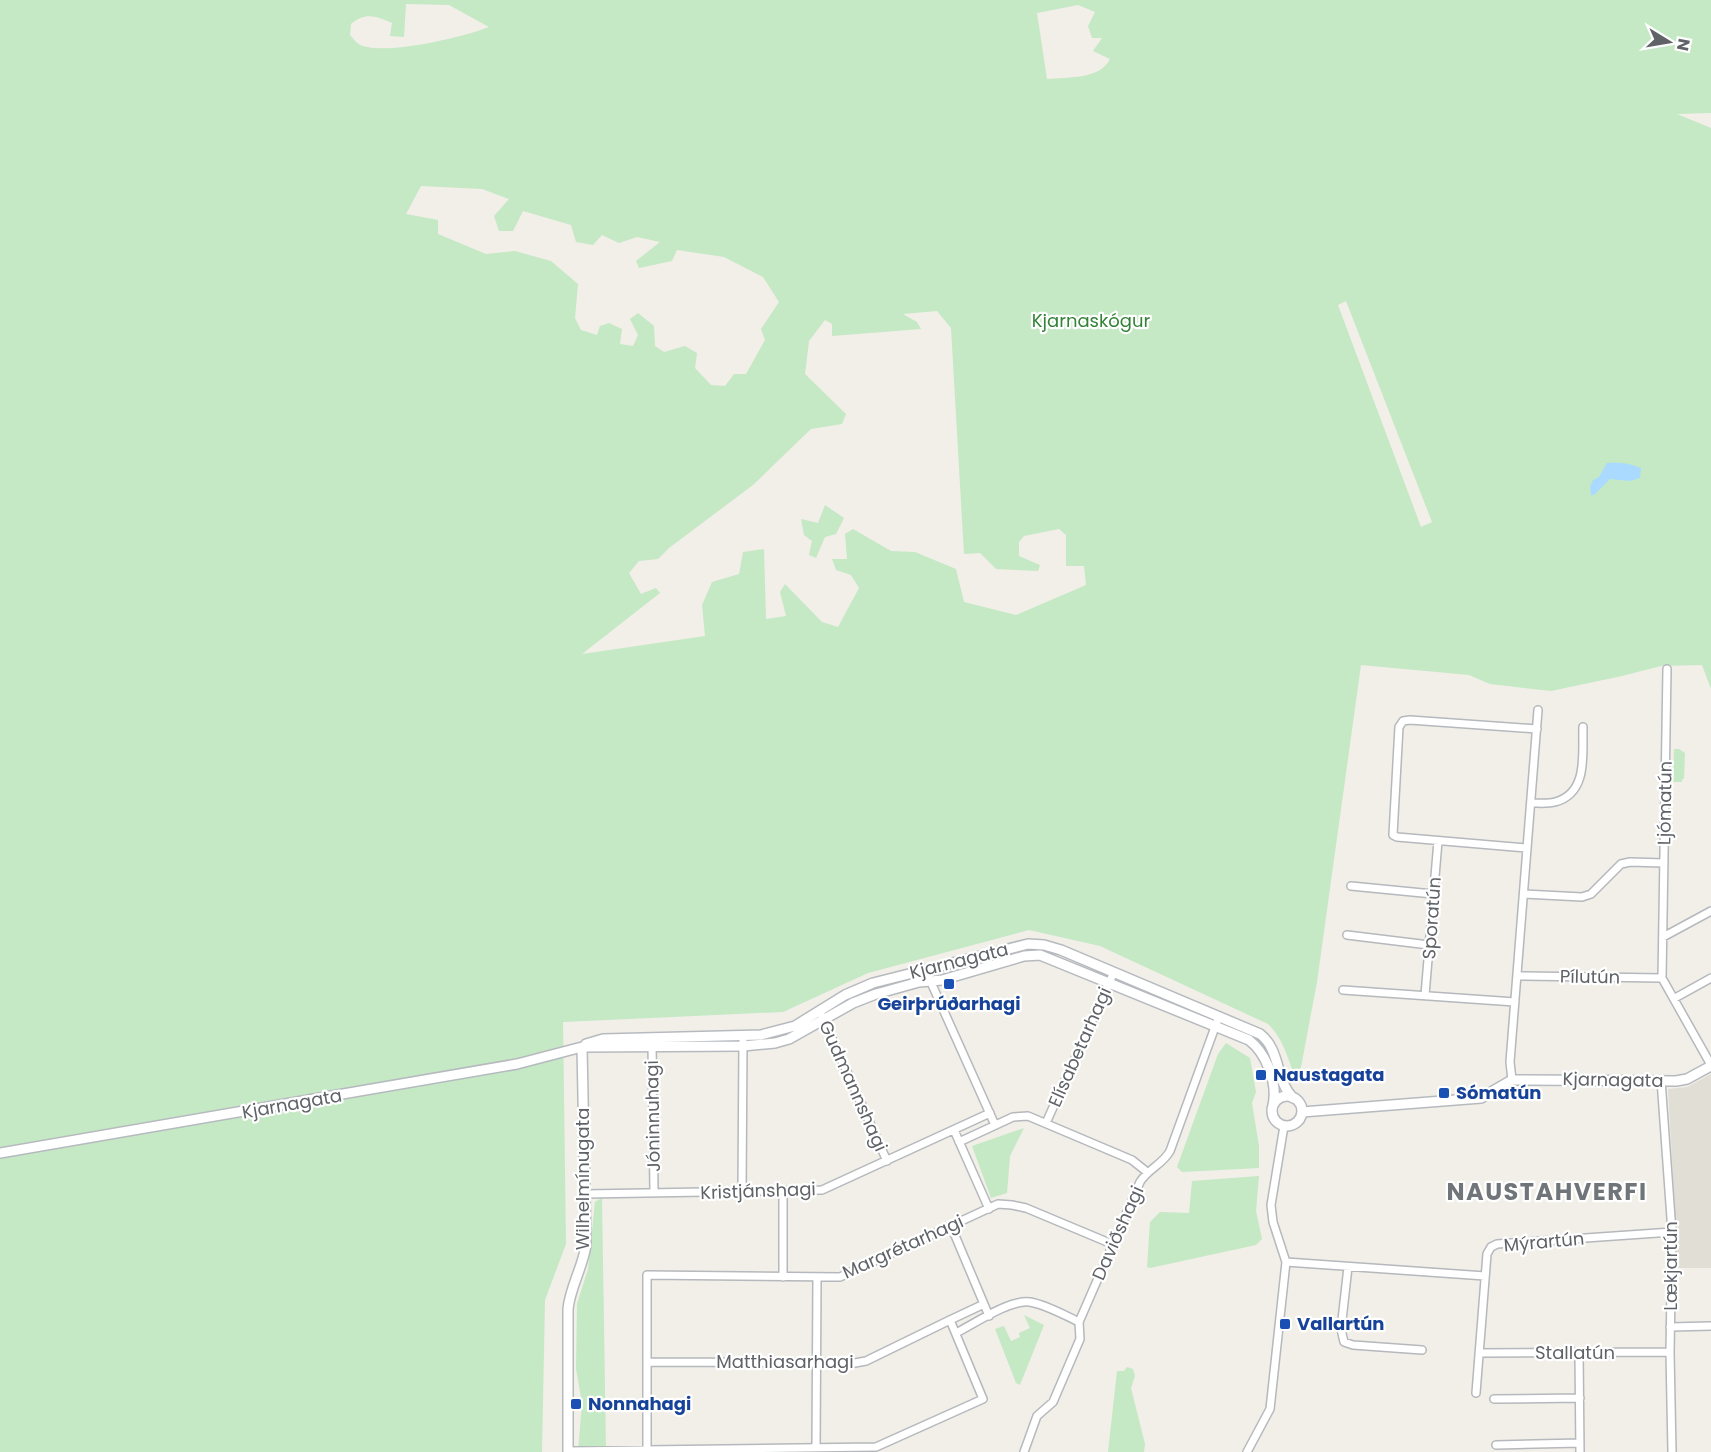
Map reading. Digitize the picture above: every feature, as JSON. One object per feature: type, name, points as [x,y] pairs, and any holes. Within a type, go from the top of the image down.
[{"type":"street","name":"Ljómatún","points":[[1662,978],[1667,669]]},
{"type":"street","points":[[1302,1112],[1481,1098],[1512,1080],[1510,1062],[1538,710]]},
{"type":"street","points":[[1527,848],[1393,835],[1399,727],[1403,721],[1410,720],[1537,729]]},
{"type":"street","points":[[1531,803],[1555,802],[1577,786],[1582,772],[1583,727]]},
{"type":"street","name":"Sporatún","points":[[1425,995],[1438,841]]},
{"type":"street","points":[[1524,894],[1582,897],[1591,894],[1621,864],[1664,863]]},
{"type":"street","points":[[1351,886],[1433,894]]},
{"type":"street","points":[[1663,938],[1711,911]]},
{"type":"street","points":[[1347,935],[1430,945]]},
{"type":"street","name":"Kjarnagata","points":[[0,1153],[517,1064],[582,1047],[652,1042],[775,1043],[789,1039],[822,1016],[845,995],[866,986],[1028,944],[1044,945],[1060,950],[1253,1030],[1264,1037],[1271,1047],[1284,1084],[1293,1098]]},
{"type":"street","name":"Kjarnagata","points":[[822,1016],[865,998],[919,982],[942,980],[1024,956],[1040,955],[1249,1040],[1261,1051],[1274,1090],[1273,1105]]},
{"type":"street","points":[[926,969],[995,1125]]},
{"type":"street","name":"Elísabetarhagi","points":[[1046,1123],[1114,972]]},
{"type":"street","name":"Pílutún","points":[[1517,976],[1662,978]]},
{"type":"street","points":[[1662,978],[1711,1065]]},
{"type":"street","points":[[1675,998],[1711,978]]},
{"type":"street","points":[[1343,990],[1515,1002]]},
{"type":"street","name":"Gudmannshagi","points":[[822,1016],[887,1161]]},
{"type":"street","name":"Daviðshagi","points":[[1024,1452],[1037,1416],[1053,1402],[1080,1339],[1079,1322],[1140,1182],[1147,1173],[1160,1164],[1170,1151],[1219,1016]]},
{"type":"street","points":[[742,1192],[743,1041]]},
{"type":"street","name":"Jóninnuhagi","points":[[652,1042],[654,1193]]},
{"type":"street","name":"Wilhelmínugata","points":[[568,1452],[567,1309],[584,1254],[586,1194],[582,1047]]},
{"type":"street","name":"Kjarnagata","points":[[1512,1080],[1676,1081],[1687,1079],[1711,1065]]},
{"type":"street","name":"Lækjartún","points":[[1661,1080],[1672,1232],[1670,1327],[1672,1452]]},
{"type":"street","points":[[1279,1098],[1293,1098],[1299,1103],[1302,1112],[1296,1123],[1284,1126],[1274,1120],[1273,1105],[1279,1098]]},
{"type":"street","name":"Kristjánshagi","points":[[586,1194],[822,1190],[990,1113]]},
{"type":"street","points":[[959,1142],[1022,1115],[1132,1160],[1147,1173]]},
{"type":"street","points":[[1247,1452],[1270,1409],[1286,1262],[1273,1222],[1271,1205],[1284,1126]]},
{"type":"street","points":[[954,1130],[989,1209]]},
{"type":"street","points":[[783,1192],[783,1276]]},
{"type":"street","name":"Margrétarhagi","points":[[647,1362],[647,1275],[840,1277],[998,1204],[1026,1208],[1112,1244]]},
{"type":"street","points":[[951,1226],[989,1316]]},
{"type":"street","name":"Mýrartún","points":[[1476,1393],[1487,1254],[1491,1247],[1497,1244],[1672,1232]]},
{"type":"street","points":[[1286,1262],[1485,1276]]},
{"type":"street","points":[[1348,1267],[1341,1329],[1344,1342],[1422,1350]]},
{"type":"street","points":[[816,1449],[817,1277]]},
{"type":"street","points":[[956,1333],[1013,1304],[1028,1302],[1079,1322]]},
{"type":"street","name":"Matthiasarhagi","points":[[647,1362],[849,1364],[866,1360],[984,1304]]},
{"type":"street","points":[[568,1452],[876,1447],[983,1399],[950,1320]]},
{"type":"street","points":[[1670,1327],[1711,1326]]},
{"type":"street","name":"Stallatún","points":[[1479,1353],[1670,1352]]},
{"type":"street","points":[[1579,1353],[1580,1452]]},
{"type":"street","points":[[647,1362],[647,1451]]},
{"type":"street","points":[[1494,1400],[1580,1398]]},
{"type":"street","points":[[1496,1445],[1580,1443]]},
{"type":"shaded area","points":[[1711,1074],[1711,1268],[1678,1268],[1668,1089],[1687,1087]]},
{"type":"green space","name":"Kjarnaskógur","points":[[0,0],[1711,0],[1711,113],[1677,114],[1711,128],[1711,689],[1702,665],[1661,666],[1551,691],[1490,684],[1469,675],[1361,665],[1317,982],[1298,1083],[1282,1044],[1268,1024],[1100,946],[1029,930],[868,973],[783,1012],[563,1022],[566,1244],[545,1300],[542,1452],[0,1452]],"holes":[[[406,4],[449,5],[489,27],[462,36],[424,44],[372,48],[360,45],[350,35],[351,24],[361,18],[376,17],[392,23],[390,36],[404,37]],[[1078,5],[1095,12],[1088,26],[1092,38],[1102,38],[1093,51],[1110,59],[1099,71],[1091,74],[1047,79],[1037,13]],[[421,186],[482,189],[509,199],[494,216],[499,231],[513,231],[523,211],[571,225],[576,242],[593,245],[602,235],[619,243],[637,237],[660,242],[636,261],[639,268],[672,261],[677,250],[724,257],[763,277],[779,302],[761,329],[765,340],[746,374],[734,374],[725,386],[711,385],[695,368],[697,353],[685,346],[664,352],[655,346],[654,326],[638,313],[630,319],[638,335],[633,346],[620,344],[622,329],[609,323],[600,326],[597,335],[581,330],[575,318],[578,284],[551,261],[515,251],[486,254],[438,234],[438,220],[406,214]],[[1346,301],[1432,522],[1421,527],[1338,305]],[[937,311],[951,328],[964,554],[980,553],[996,569],[1038,571],[1040,565],[1019,556],[1019,542],[1024,536],[1059,529],[1066,535],[1066,566],[1084,566],[1086,585],[1016,615],[964,602],[956,569],[915,552],[891,551],[853,529],[845,534],[847,559],[832,559],[836,570],[851,575],[859,588],[838,627],[822,622],[785,584],[780,592],[786,616],[766,619],[764,549],[743,552],[739,574],[712,582],[702,605],[705,636],[582,654],[660,593],[656,588],[641,594],[629,573],[639,561],[658,559],[669,548],[753,485],[811,429],[842,424],[846,414],[805,374],[809,341],[825,320],[832,324],[832,336],[921,329],[917,322],[903,314]]]},
{"type":"green space","points":[[825,505],[844,518],[836,534],[825,537],[816,558],[809,555],[812,541],[804,535],[801,519],[818,523]]},
{"type":"green space","points":[[1674,749],[1685,753],[1682,782],[1673,782]]},
{"type":"green space","points":[[1226,1043],[1250,1058],[1256,1092],[1252,1103],[1259,1146],[1259,1168],[1182,1172],[1177,1167],[1218,1054]]},
{"type":"green space","points":[[1024,1128],[1010,1156],[1007,1193],[991,1198],[972,1146]]},
{"type":"green space","points":[[1259,1176],[1256,1211],[1262,1239],[1256,1245],[1147,1267],[1150,1222],[1160,1212],[1189,1213],[1192,1181]]},
{"type":"green space","points":[[602,1198],[606,1452],[578,1452],[582,1403],[576,1369],[577,1304],[588,1269],[595,1202]]},
{"type":"green space","points":[[1024,1315],[1044,1325],[1020,1385],[1016,1383],[995,1329],[1004,1326],[1011,1341],[1020,1337],[1019,1333],[1030,1328]]},
{"type":"green space","points":[[1127,1367],[1133,1369],[1135,1376],[1131,1388],[1145,1444],[1144,1452],[1108,1452],[1117,1371],[1124,1371]]},
{"type":"water","points":[[1607,463],[1624,463],[1641,468],[1640,478],[1630,481],[1610,479],[1594,495],[1591,495],[1590,487],[1593,480],[1599,477]]},
{"type":"place","name":"Geirþrúðarhagi","points":[[949,984]]},
{"type":"place","name":"Naustagata","points":[[1261,1075]]},
{"type":"place","name":"Sómatún","points":[[1444,1093]]},
{"type":"place","name":"Vallartún","points":[[1285,1324]]},
{"type":"place","name":"Nonnahagi","points":[[576,1404]]},
{"type":"district","name":"NAUSTAHVERFI","points":[[1547,1192]]}]
